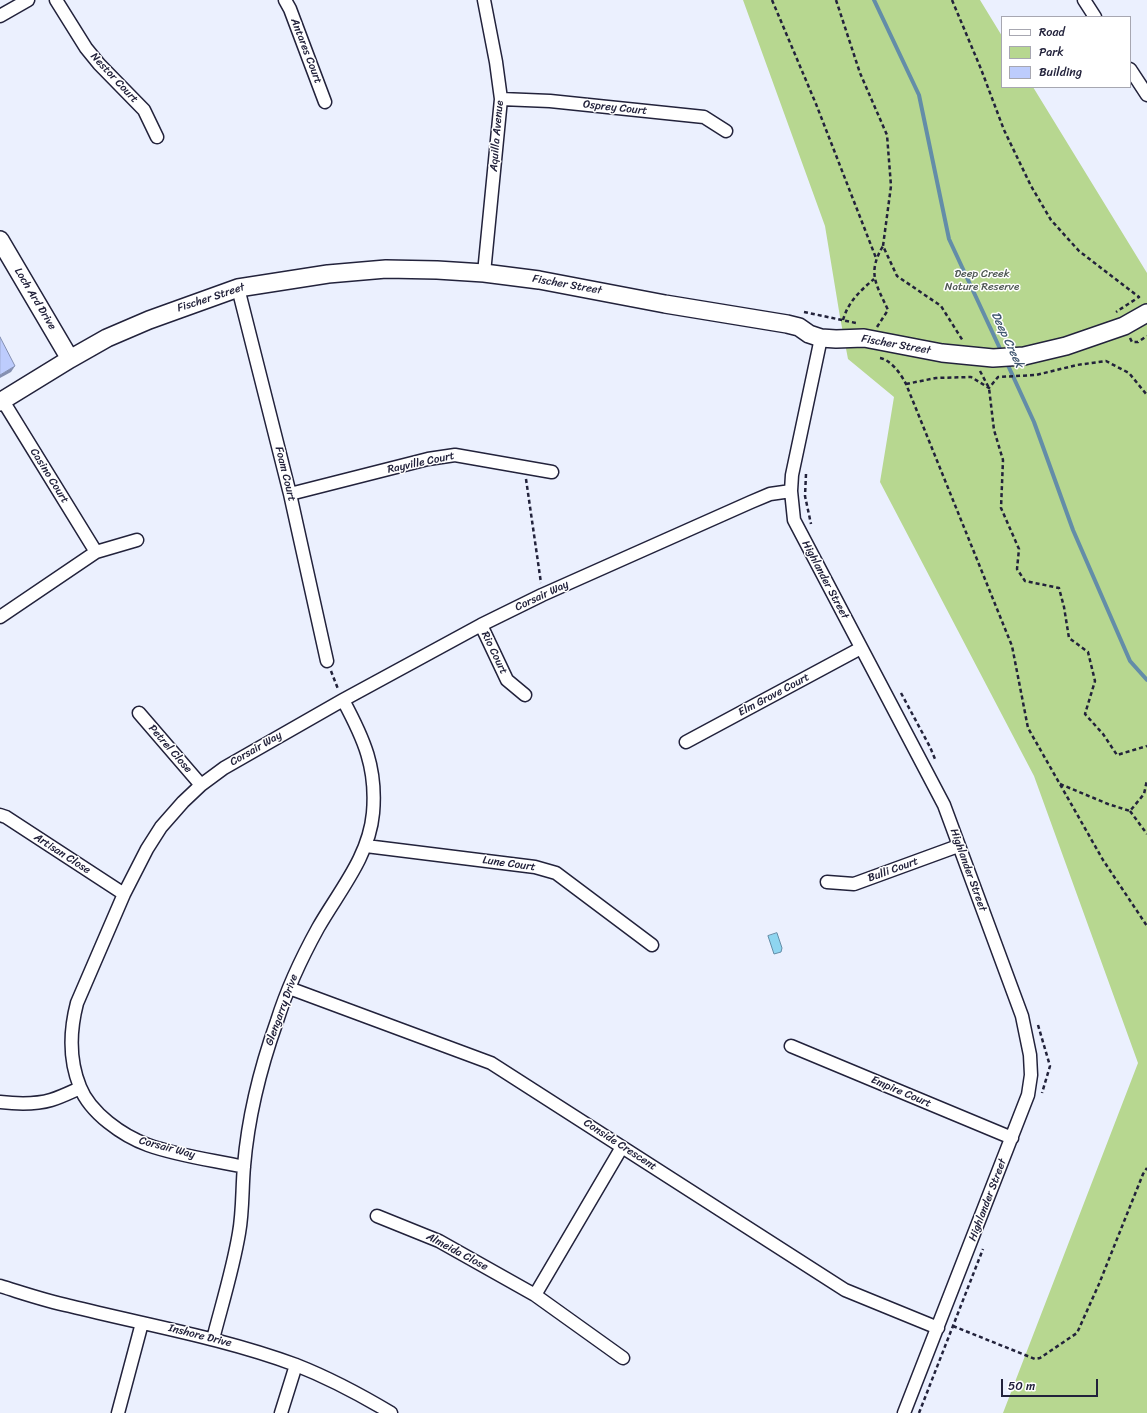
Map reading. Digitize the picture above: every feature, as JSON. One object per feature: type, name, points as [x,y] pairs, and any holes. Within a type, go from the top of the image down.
[{"type":"street","points":[[0,16],[28,0]]},
{"type":"street","name":"Nestor Court","points":[[56,0],[86,48],[99,64],[144,110],[157,137]]},
{"type":"street","name":"Antares Court","points":[[285,0],[326,102]]},
{"type":"street","name":"Aquilla Avenue","points":[[484,0],[496,62],[501,99],[484,273]]},
{"type":"street","points":[[1084,0],[1094,16]]},
{"type":"street","points":[[1131,71],[1147,95]]},
{"type":"street","name":"Osprey Court","points":[[501,99],[550,101],[704,117],[726,131]]},
{"type":"street","name":"Loch Ard Drive","points":[[0,240],[70,358]]},
{"type":"street","name":"Fischer Street","points":[[1,401],[70,358],[106,338],[190,304],[238,288],[328,274],[386,269],[484,273],[540,280],[665,304],[787,324],[799,327],[809,334],[821,338],[864,338],[877,330],[942,353],[971,350],[995,358],[1024,356],[1066,346],[1124,326],[1147,313]]},
{"type":"street","name":"Foam Court","points":[[238,288],[290,494],[327,662]]},
{"type":"street","name":"Highlander Street","points":[[821,338],[792,475],[790,491],[794,520],[944,805],[1022,1016],[1030,1055],[1031,1075],[1028,1094],[904,1413]]},
{"type":"street","name":"Casino Court","points":[[1,401],[96,552]]},
{"type":"street","name":"Rayville Court","points":[[290,494],[428,459],[455,455],[552,472]]},
{"type":"street","name":"Corsair Way","points":[[244,1167],[174,1152],[133,1139],[118,1130],[104,1118],[90,1104],[80,1088],[73,1054],[72,1036],[73,1020],[77,1003],[135,870],[161,827],[183,802],[201,785],[224,768],[343,700],[481,625],[542,595],[751,502],[770,494],[790,491]]},
{"type":"street","points":[[0,617],[96,552],[137,540]]},
{"type":"street","name":"Rio Court","points":[[481,625],[507,680],[525,695]]},
{"type":"street","name":"Elm Grove Court","points":[[686,742],[861,648]]},
{"type":"street","name":"Glengarry Drive","points":[[213,1339],[234,1261],[239,1233],[244,1167],[256,1095],[265,1058],[289,988],[301,962],[318,927],[360,859],[366,846],[373,814],[372,777],[369,757],[363,738],[343,700]]},
{"type":"street","name":"Petrel Close","points":[[139,713],[201,785]]},
{"type":"street","name":"Artisan Close","points":[[0,815],[6,817],[124,894]]},
{"type":"street","name":"Lune Court","points":[[366,846],[535,867],[556,873],[652,945]]},
{"type":"street","name":"Bulli Court","points":[[827,882],[854,884],[958,846]]},
{"type":"street","name":"Conside Crescent","points":[[289,988],[492,1063],[845,1290],[938,1328]]},
{"type":"street","name":"Empire Court","points":[[791,1046],[1012,1138]]},
{"type":"street","points":[[0,1102],[18,1104],[35,1103],[51,1100],[80,1088]]},
{"type":"street","points":[[535,1295],[622,1147]]},
{"type":"street","name":"Almeida Close","points":[[377,1216],[439,1241],[535,1295],[623,1358]]},
{"type":"street","name":"Inshore Drive","points":[[0,1286],[69,1306],[213,1339],[255,1351],[296,1365],[327,1378],[391,1413]]},
{"type":"street","points":[[118,1413],[142,1323]]},
{"type":"street","points":[[281,1413],[296,1365]]},
{"type":"path","points":[[772,0],[819,111],[876,258]]},
{"type":"path","points":[[836,0],[860,73],[887,135],[891,186],[883,246],[876,258],[874,279],[888,310],[877,330]]},
{"type":"path","points":[[952,0],[981,69],[1004,130],[1031,186],[1051,220],[1079,251],[1139,297],[1116,312],[1132,342],[1138,342],[1147,336]]},
{"type":"path","points":[[883,246],[897,276],[941,306],[964,342],[971,350],[989,388],[994,430],[1003,460],[1001,508],[1019,549],[1016,569],[1025,581],[1059,588],[1069,638],[1088,652],[1096,681],[1085,714],[1103,734],[1117,755],[1147,746]]},
{"type":"path","points":[[843,320],[846,309],[860,292],[874,279]]},
{"type":"path","points":[[798,311],[858,323]]},
{"type":"path","points":[[958,340],[964,342],[971,350]]},
{"type":"path","points":[[880,357],[887,359],[903,378],[906,384],[1012,646],[1028,728],[1103,860],[1147,926]]},
{"type":"path","points":[[989,388],[998,377],[1036,375],[1076,365],[1106,362],[1129,373],[1147,395]]},
{"type":"path","points":[[906,384],[936,378],[971,377],[989,388]]},
{"type":"path","points":[[524,467],[542,595]]},
{"type":"path","points":[[806,472],[805,496],[810,522],[814,529]]},
{"type":"path","points":[[327,662],[343,700]]},
{"type":"path","points":[[900,693],[930,747],[936,761]]},
{"type":"path","points":[[1130,811],[1144,794],[1147,780]]},
{"type":"path","points":[[1060,784],[1108,804],[1130,811],[1147,834]]},
{"type":"path","points":[[1037,1023],[1050,1066],[1040,1098]]},
{"type":"path","points":[[953,1326],[1035,1359],[1040,1358],[1077,1333],[1099,1284],[1143,1174],[1147,1168]]},
{"type":"path","points":[[919,1413],[984,1245]]},
{"type":"green space","name":"Deep Creek Nature Reserve","points":[[743,0],[980,0],[1001,34],[1001,88],[1034,88],[1147,273],[1147,1413],[1003,1413],[1138,1063],[1034,776],[880,482],[894,397],[848,359],[825,226]]},
{"type":"water","points":[[777,933],[782,948],[781,952],[774,954],[768,936]]},
{"type":"building","points":[[0,337],[15,366],[0,375]]},
{"type":"waterway","name":"Deep Creek","points":[[874,0],[919,95],[949,239],[1002,353]]},
{"type":"waterway","name":"Deep Creek","points":[[1006,361],[1034,422],[1073,530],[1130,661],[1147,680]]}]
